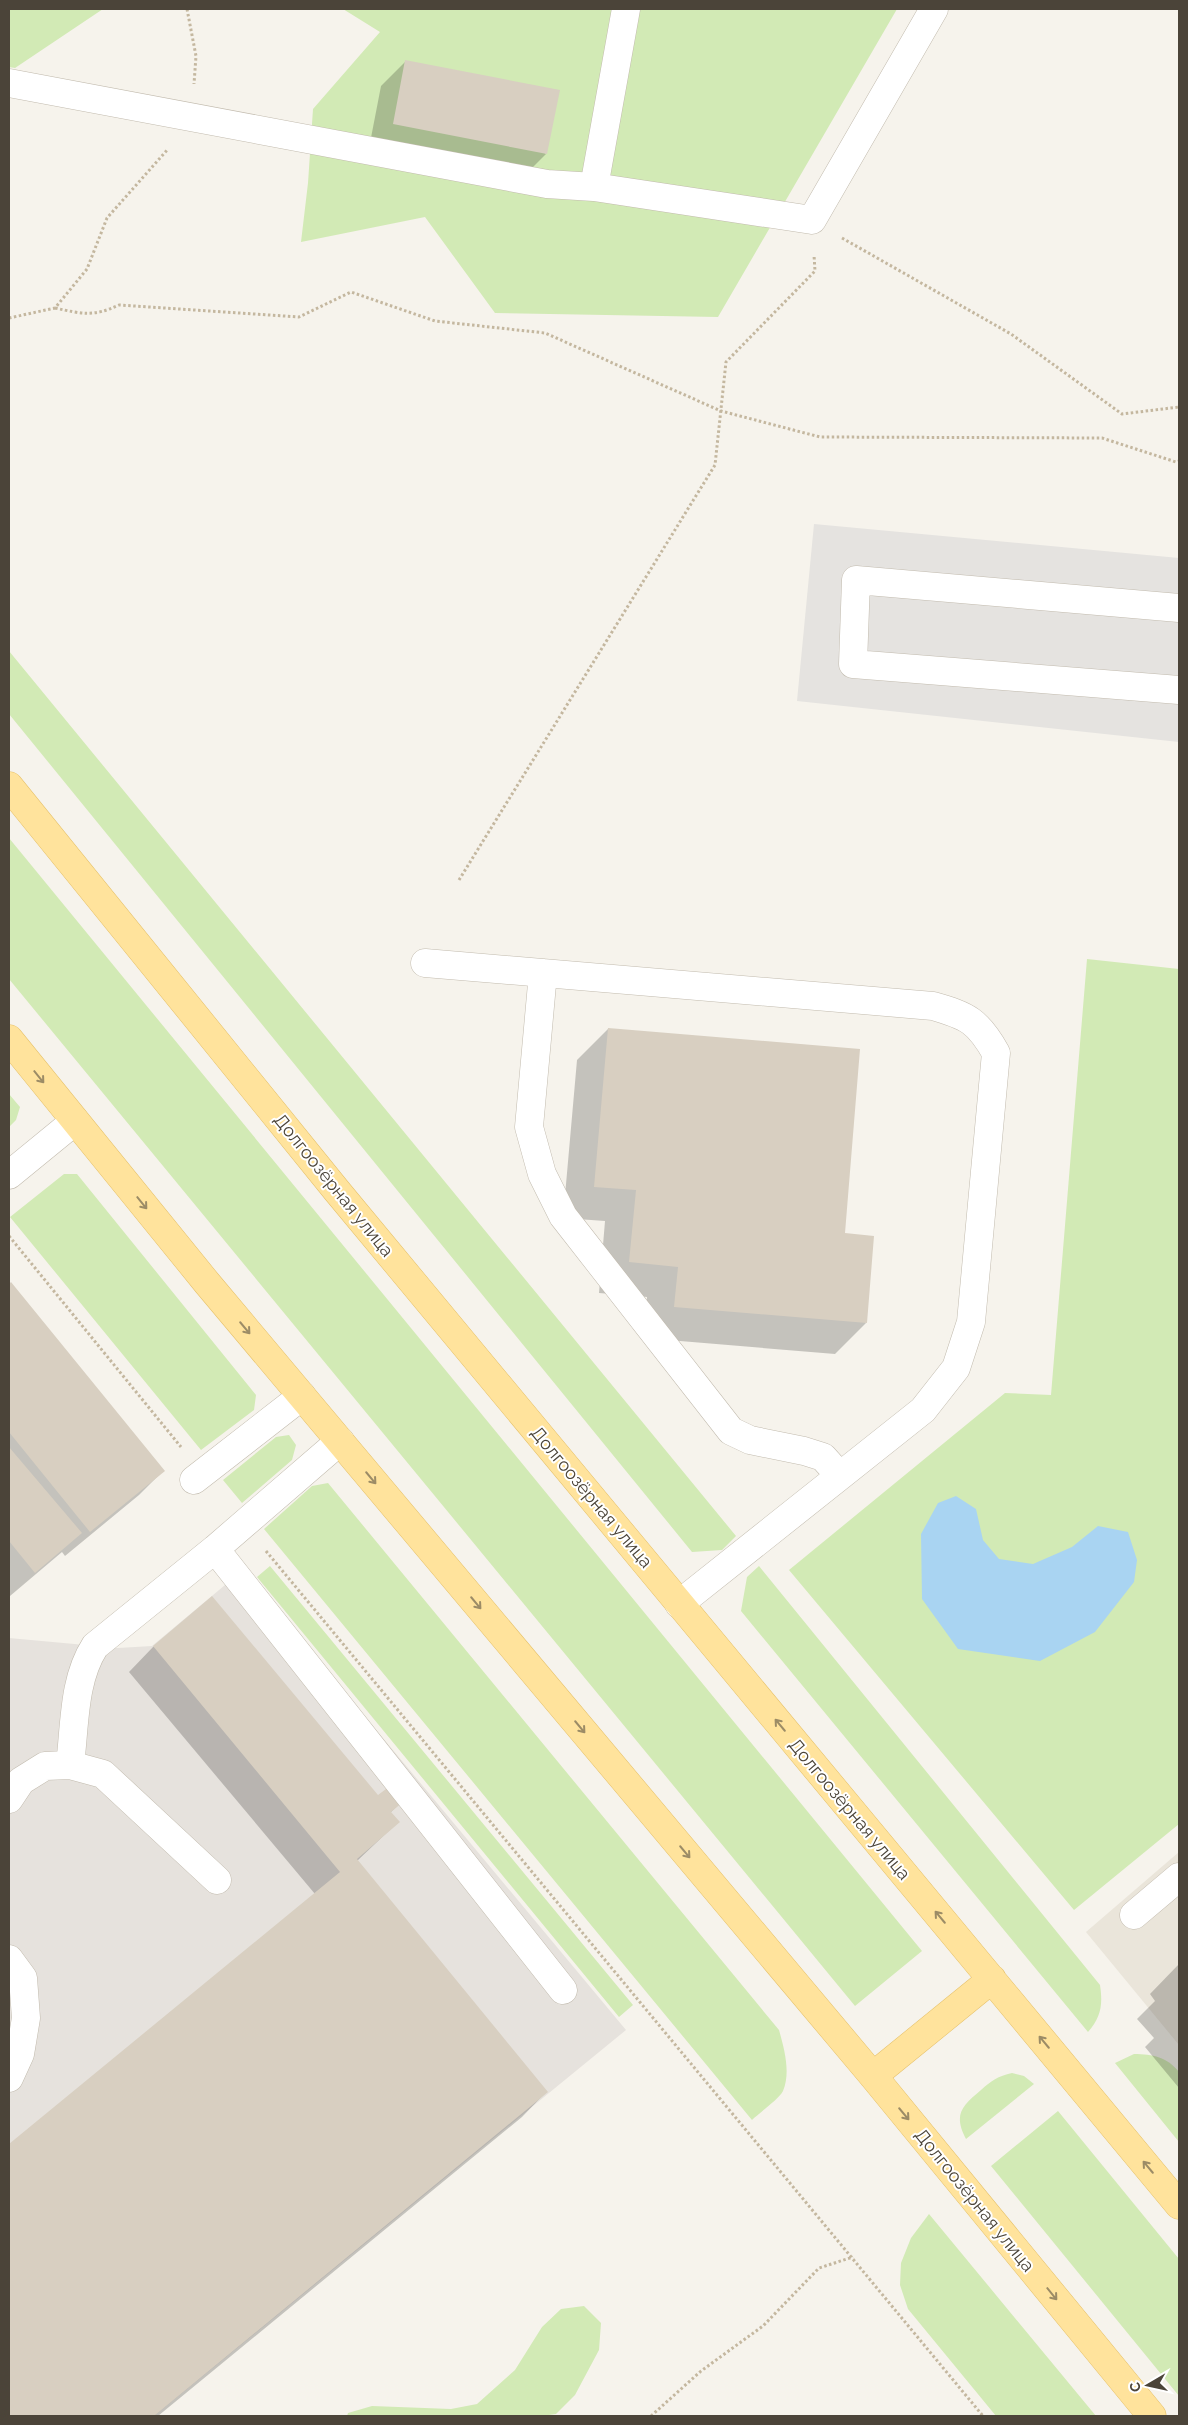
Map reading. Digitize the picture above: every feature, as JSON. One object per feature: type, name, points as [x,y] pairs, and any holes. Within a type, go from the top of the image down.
[{"type":"main road","name":"Долгоозёрная улица","points":[[9,786],[337,1190],[1179,2204]]},
{"type":"main road","name":"Долгоозёрная улица","points":[[9,1039],[302,1396],[873,2076],[1152,2416]]},
{"type":"main road","points":[[873,2076],[992,1979]]},
{"type":"lane","points":[[594,187],[626,9]]},
{"type":"lane","points":[[9,83],[547,184],[594,187],[812,220],[934,9]]},
{"type":"lane","points":[[1179,608],[856,580],[853,664],[1179,690]]},
{"type":"lane","points":[[425,963],[933,1006],[963,1014],[986,1035],[996,1054],[971,1322],[956,1368],[923,1410],[680,1604]]},
{"type":"lane","points":[[543,973],[529,1127],[542,1174],[563,1216],[731,1432],[750,1440],[804,1451],[823,1457],[840,1476]]},
{"type":"lane","points":[[9,1175],[76,1121]]},
{"type":"lane","points":[[198,1477],[302,1396]]},
{"type":"lane","points":[[70,1765],[80,1679],[85,1662],[95,1646],[215,1550],[340,1441]]},
{"type":"lane","points":[[215,1550],[563,1990]]},
{"type":"lane","points":[[9,1799],[21,1781],[45,1766],[70,1765],[103,1774],[216,1880]]},
{"type":"lane","points":[[1134,1914],[1179,1877]]},
{"type":"lane","points":[[9,1959],[23,1978],[26,2018],[20,2054],[9,2078]]},
{"type":"path","points":[[55,308],[86,269],[107,218],[160,160],[191,118],[196,56],[187,9]]},
{"type":"path","points":[[812,220],[876,259],[1011,334],[1122,414],[1179,407]]},
{"type":"path","points":[[459,880],[715,466],[726,362],[815,271],[812,220]]},
{"type":"path","points":[[9,318],[55,308],[80,314],[101,314],[119,304],[299,317],[351,292],[435,320],[545,332],[721,411],[820,437],[1102,438],[1176,462],[1179,460]]},
{"type":"path","points":[[9,1236],[198,1477]]},
{"type":"path","points":[[244,1524],[983,2416]]},
{"type":"path","points":[[651,2416],[701,2371],[763,2326],[819,2268],[853,2257]]},
{"type":"shaded area","points":[[814,524],[1179,558],[1179,742],[797,701]]},
{"type":"shaded area","points":[[243,1570],[626,2030],[154,2416],[9,2416],[9,1638],[118,1648],[152,1646]]},
{"type":"shaded area","points":[[1179,1852],[1179,2045],[1086,1932]]},
{"type":"green space","points":[[9,9],[103,9],[15,68],[9,67]]},
{"type":"green space","points":[[343,9],[897,9],[718,317],[495,313],[425,217],[301,242],[308,183],[313,109],[380,32]]},
{"type":"green space","points":[[9,651],[736,1536],[722,1550],[692,1552],[9,714]]},
{"type":"green space","points":[[9,838],[922,1951],[855,2006],[9,979]]},
{"type":"green space","points":[[1087,959],[1179,969],[1179,1824],[1074,1910],[789,1570],[1005,1393],[1051,1395]]},
{"type":"green space","points":[[9,1094],[20,1107],[16,1120],[9,1127]]},
{"type":"green space","points":[[64,1174],[77,1174],[256,1395],[254,1410],[201,1450],[10,1217]]},
{"type":"green space","points":[[289,1435],[296,1445],[292,1460],[242,1503],[223,1480],[276,1437]]},
{"type":"green space","points":[[328,1483],[779,2030],[787,2068],[783,2091],[752,2120],[264,1529],[312,1486]]},
{"type":"green space","points":[[270,1566],[633,2005],[619,2017],[257,1577]]},
{"type":"green space","points":[[759,1566],[1100,1985],[1100,2010],[1096,2021],[1088,2032],[741,1611],[747,1577]]},
{"type":"green space","points":[[1134,2054],[1159,2057],[1170,2063],[1179,2072],[1179,2142],[1115,2063]]},
{"type":"green space","points":[[1012,2073],[1024,2076],[1034,2084],[966,2139],[960,2123],[964,2106],[992,2081]]},
{"type":"green space","points":[[1058,2111],[1179,2259],[1179,2396],[991,2166]]},
{"type":"green space","points":[[929,2214],[1096,2416],[996,2416],[908,2309],[900,2285],[901,2263],[911,2238]]},
{"type":"green space","points":[[584,2306],[601,2323],[599,2350],[575,2395],[556,2414],[542,2416],[347,2416],[348,2413],[372,2406],[451,2409],[477,2404],[515,2370],[542,2327],[561,2309]]},
{"type":"water","points":[[956,1496],[976,1509],[983,1540],[999,1559],[1033,1564],[1072,1547],[1098,1526],[1128,1532],[1137,1560],[1134,1582],[1095,1632],[1040,1661],[958,1649],[922,1599],[921,1534],[938,1503]]},
{"type":"building","points":[[405,60],[560,90],[547,154],[393,124]]},
{"type":"building","points":[[608,1028],[860,1049],[845,1233],[874,1236],[867,1323],[674,1307],[678,1267],[629,1262],[636,1190],[594,1187]]},
{"type":"building","points":[[11,1282],[165,1471],[90,1532],[9,1432],[9,1284]]},
{"type":"building","points":[[9,1447],[82,1533],[35,1573],[9,1541]]},
{"type":"building","points":[[212,1596],[378,1795],[390,1786],[403,1802],[391,1812],[400,1822],[357,1859],[548,2092],[154,2416],[9,2416],[9,2144],[340,1872],[153,1646]]}]
